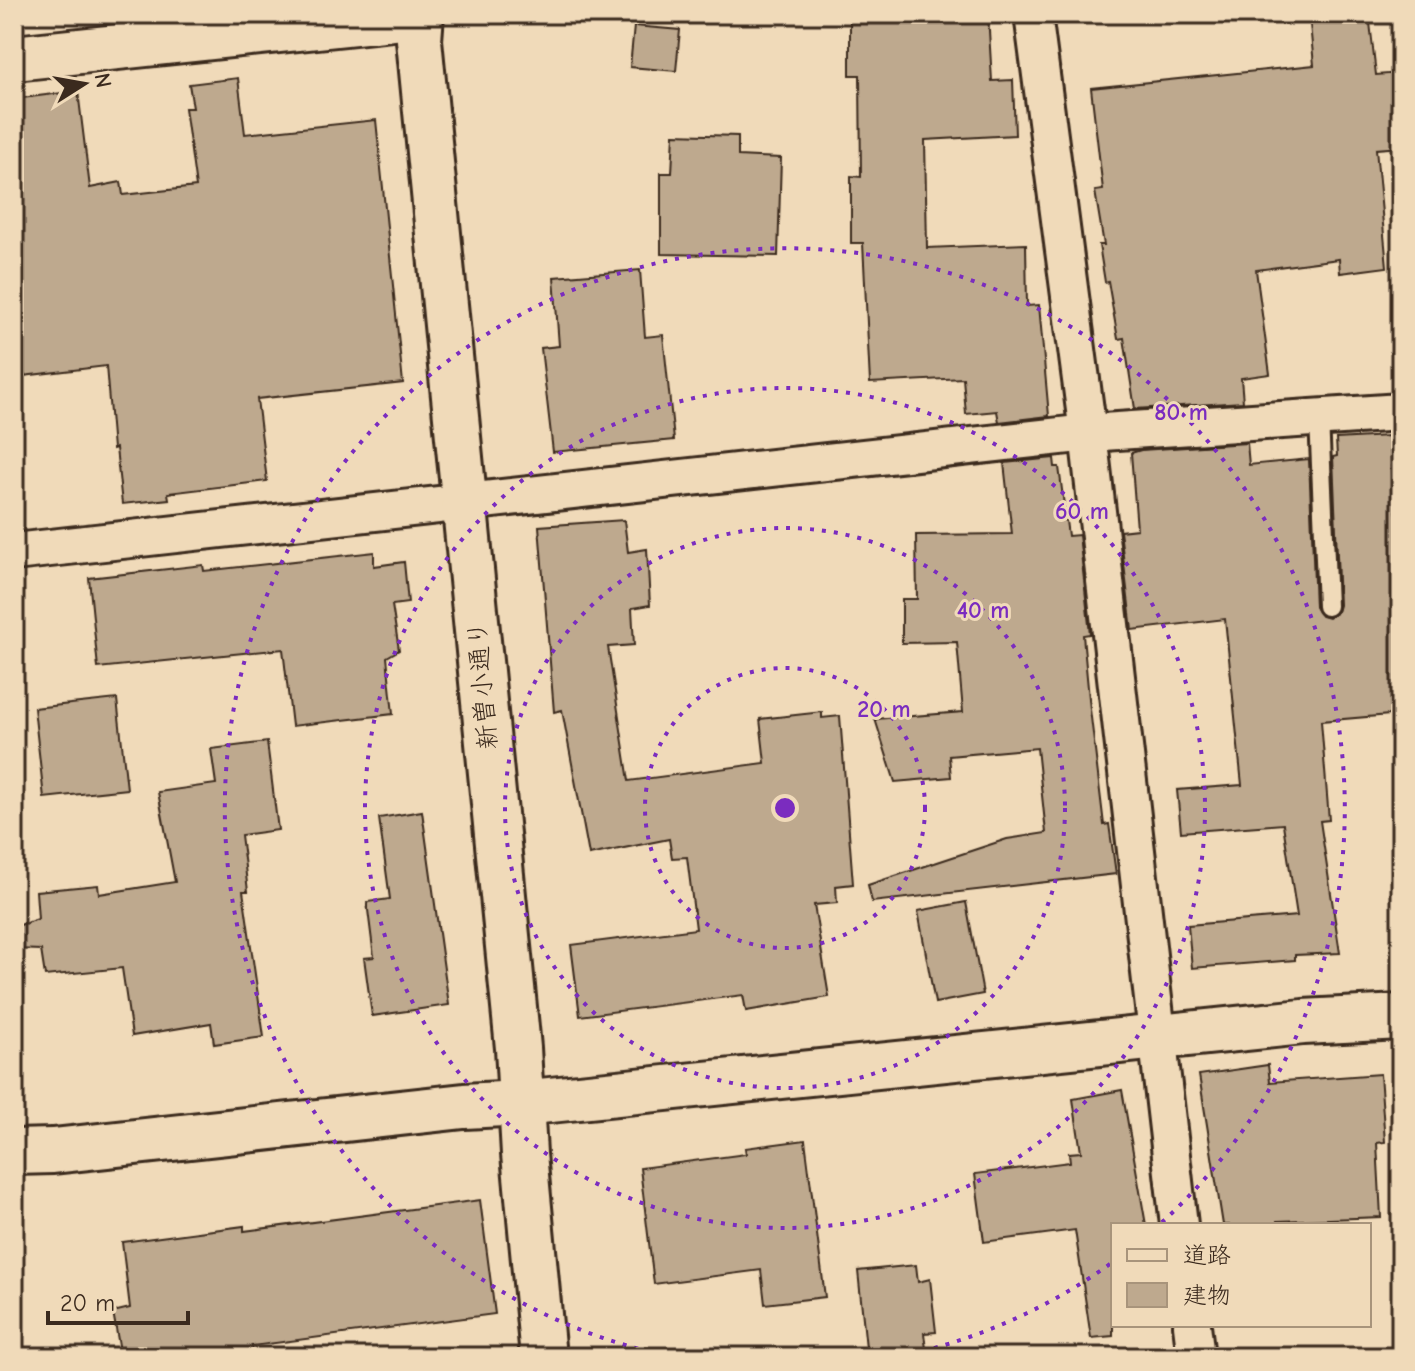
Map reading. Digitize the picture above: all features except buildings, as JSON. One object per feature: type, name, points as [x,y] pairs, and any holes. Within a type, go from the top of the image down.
[{"type":"street","points":[[14,58],[421,14]]},
{"type":"street","name":"新曽小通り","points":[[421,14],[419,40],[518,1048],[543,1357]]},
{"type":"street","points":[[1033,14],[1088,433],[1179,1223]]},
{"type":"street","points":[[14,552],[1088,433],[1401,412]]},
{"type":"street","points":[[14,1152],[53,1151],[464,1106],[521,1103],[1303,1022],[1401,1017]]},
{"type":"street","points":[[1192,1327],[1196,1357]]},
{"type":"lane","points":[[1319,418],[1327,606]]}]
